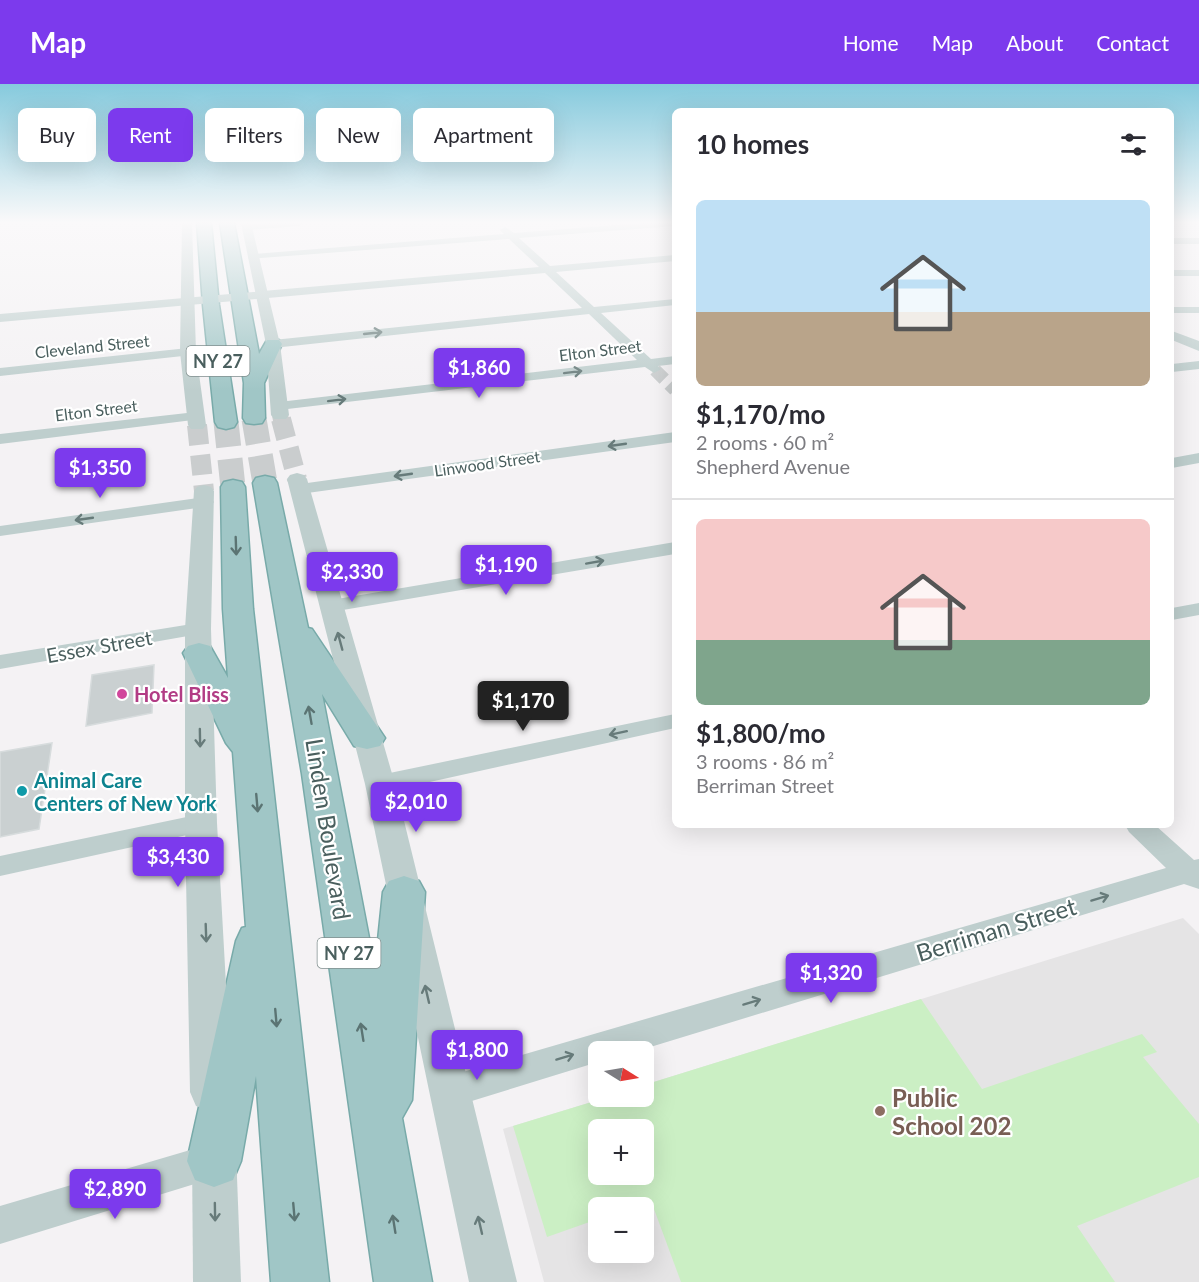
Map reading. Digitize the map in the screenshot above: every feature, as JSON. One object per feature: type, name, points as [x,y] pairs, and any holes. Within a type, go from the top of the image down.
[{"type":"highway","name":"NY 27","points":[[209,279],[226,422]]},
{"type":"highway","name":"NY 27","points":[[236,279],[254,383],[254,418]]},
{"type":"highway","points":[[254,383],[273,344]]},
{"type":"highway","points":[[227,491],[300,1282]]},
{"type":"highway","name":"Linden Boulevard","points":[[227,491],[312,615],[382,1150],[403,1282]]},
{"type":"highway","points":[[312,615],[367,738]]},
{"type":"highway","points":[[199,641],[253,760]]},
{"type":"highway","points":[[382,1150],[404,892]]},
{"type":"highway","points":[[214,1161],[266,903]]},
{"type":"street","points":[[188,279],[188,352],[197,421]]},
{"type":"street","points":[[258,279],[273,344],[280,411]]},
{"type":"street","points":[[0,318],[445,279]]},
{"type":"street","points":[[557,279],[651,367]]},
{"type":"street","points":[[273,344],[672,302]]},
{"type":"street","points":[[1174,310],[1199,310]]},
{"type":"street","points":[[1174,336],[1199,346]]},
{"type":"street","name":"Cleveland Street","points":[[0,372],[188,352]]},
{"type":"street","name":"Elton Street","points":[[280,411],[651,367],[672,361]]},
{"type":"street","points":[[1174,369],[1199,365]]},
{"type":"street","name":"Elton Street","points":[[0,439],[197,421]]},
{"type":"street","name":"Linwood Street","points":[[298,484],[672,437]]},
{"type":"street","points":[[1174,463],[1199,458]]},
{"type":"street","name":"Linden Boulevard","points":[[298,484],[312,615]]},
{"type":"street","points":[[0,531],[227,491],[199,641],[201,823],[217,1282]]},
{"type":"street","points":[[312,615],[672,549]]},
{"type":"street","points":[[1174,614],[1199,609]]},
{"type":"street","name":"Essex Street","points":[[0,662],[199,641]]},
{"type":"street","points":[[380,784],[672,722]]},
{"type":"street","points":[[367,738],[380,784],[494,1282]]},
{"type":"street","points":[[0,866],[201,823]]},
{"type":"street","points":[[1141,828],[1195,874]]},
{"type":"street","name":"Berriman Street","points":[[449,1092],[1195,874]]},
{"type":"street","points":[[0,1225],[214,1161]]},
{"type":"shaded area","name":"Public School 202","points":[[1183,918],[1199,934],[1199,1282],[544,1282],[503,1129],[588,1103],[588,1107],[654,1107],[654,1082]]},
{"type":"green space","name":"Public School 202","points":[[921,999],[982,1089],[1142,1034],[1157,1052],[1143,1057],[1199,1124],[1199,1177],[1077,1226],[1115,1282],[681,1282],[654,1209],[654,1197],[588,1197],[588,1223],[547,1237],[513,1126],[588,1103],[588,1107],[654,1107],[654,1082]]},
{"type":"building","name":"Hotel Bliss","points":[[154,665],[152,713],[86,726],[92,675]]},
{"type":"building","name":"Animal Care Centers of New York","points":[[52,743],[39,829],[0,837],[0,752]]},
{"type":"tunnel","points":[[655,370],[672,387]]},
{"type":"tunnel","points":[[280,415],[281,420]]},
{"type":"tunnel","points":[[254,419],[265,483]]},
{"type":"tunnel","points":[[281,419],[297,479]]},
{"type":"tunnel","points":[[226,422],[233,487]]},
{"type":"tunnel","points":[[197,425],[204,491]]},
{"type":"place","name":"Hotel Bliss","points":[[122,694]]},
{"type":"place","name":"Animal Care Centers of New York","points":[[22,791]]},
{"type":"place","name":"Public School 202","points":[[880,1111]]}]
